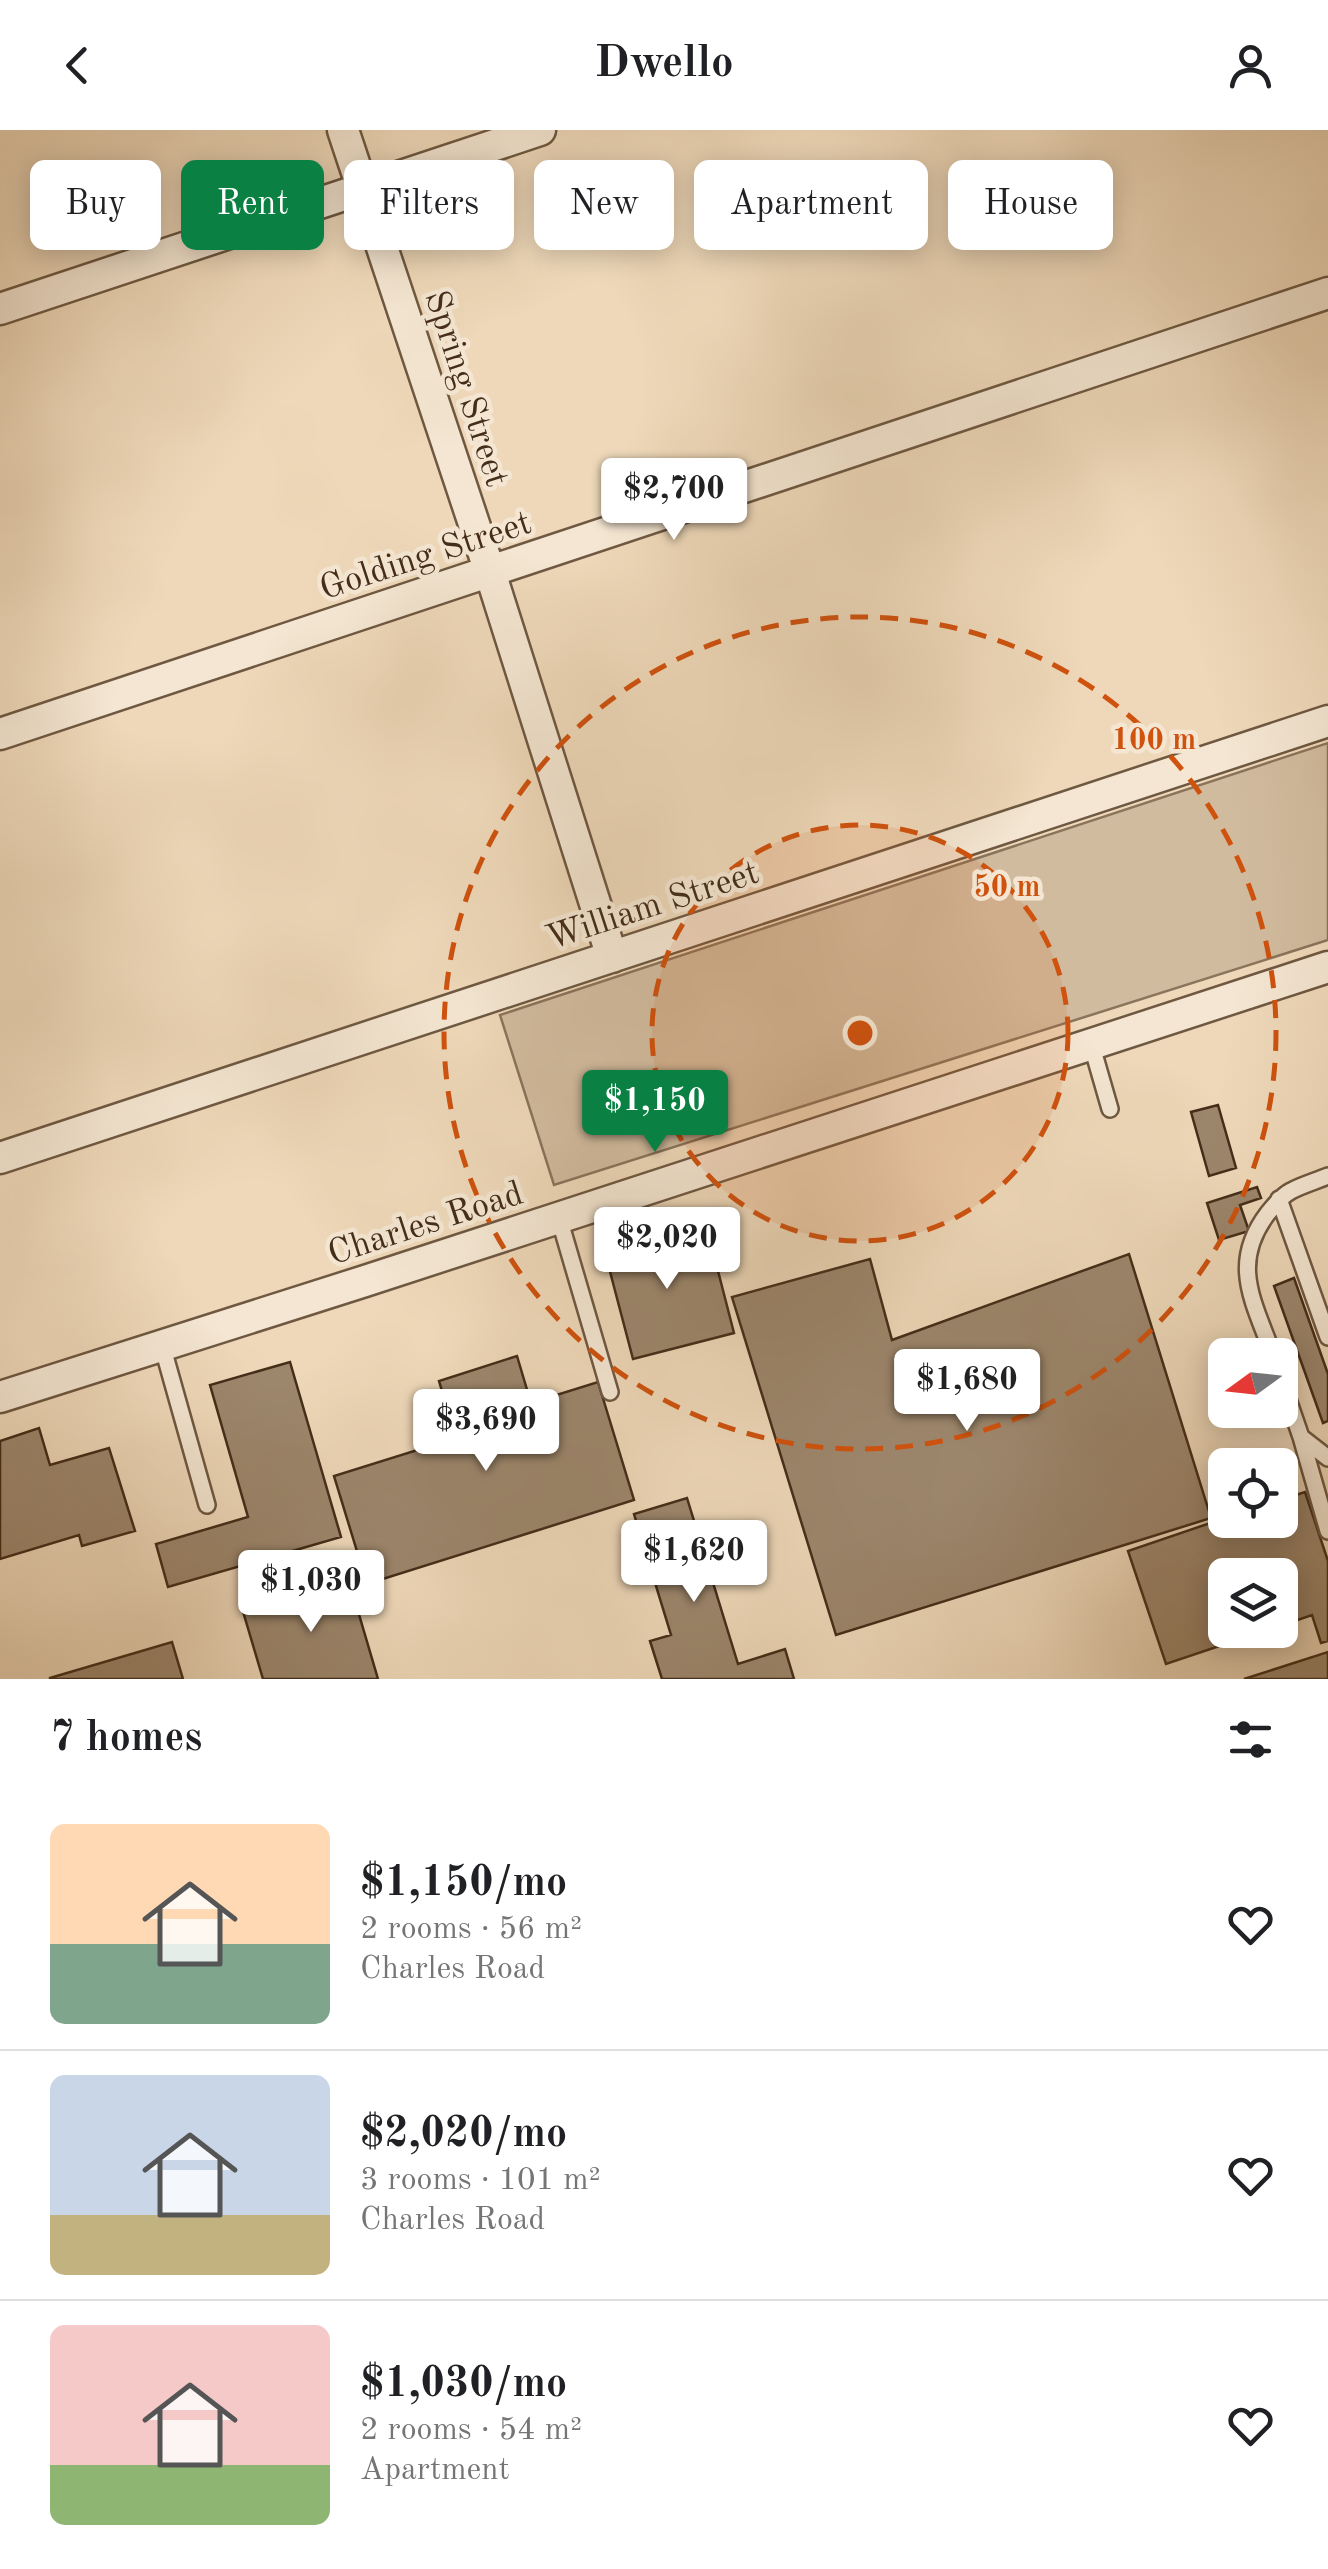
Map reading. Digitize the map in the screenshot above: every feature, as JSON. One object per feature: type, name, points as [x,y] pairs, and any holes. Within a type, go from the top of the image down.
[{"type":"street","name":"Spring Street","points":[[343,130],[353,160]]},
{"type":"street","points":[[448,160],[540,130]]},
{"type":"street","points":[[0,309],[344,194]]},
{"type":"street","name":"Spring Street","points":[[384,250],[612,956]]},
{"type":"street","name":"Golding Street","points":[[0,734],[1328,293]]},
{"type":"street","name":"William Street","points":[[0,1158],[1328,721]]},
{"type":"street","name":"Charles Road","points":[[0,1396],[1328,967]]},
{"type":"lane","points":[[1091,1043],[1110,1109]]},
{"type":"lane","points":[[1267,1338],[1249,1287],[1246,1254],[1256,1230],[1280,1199],[1328,1176]]},
{"type":"lane","points":[[1280,1199],[1328,1337]]},
{"type":"lane","points":[[559,1218],[610,1392]]},
{"type":"lane","points":[[162,1345],[207,1506]]},
{"type":"lane","points":[[1298,1427],[1328,1531]]},
{"type":"lane","points":[[1301,1436],[1328,1458]]},
{"type":"shaded area","points":[[1328,743],[1328,940],[554,1185],[500,1015]]},
{"type":"building","points":[[1218,1105],[1236,1168],[1209,1176],[1191,1112]]},
{"type":"building","points":[[1257,1187],[1261,1198],[1240,1205],[1249,1231],[1219,1240],[1207,1203]]},
{"type":"building","points":[[666,1228],[670,1245],[709,1236],[734,1333],[633,1359],[603,1245]]},
{"type":"building","points":[[1129,1254],[1208,1508],[1208,1519],[836,1635],[732,1297],[870,1259],[892,1340]]},
{"type":"building","points":[[1294,1278],[1328,1374],[1328,1421],[1323,1423],[1298,1353],[1298,1338],[1293,1338],[1274,1286]]},
{"type":"building","points":[[517,1356],[531,1403],[598,1382],[634,1500],[367,1584],[334,1476],[456,1438],[439,1381]]},
{"type":"building","points":[[290,1362],[341,1537],[168,1587],[156,1544],[248,1517],[210,1385]]},
{"type":"building","points":[[39,1428],[50,1465],[109,1448],[135,1531],[82,1546],[79,1535],[0,1559],[0,1441]]},
{"type":"building","points":[[1305,1492],[1328,1561],[1328,1641],[1321,1643],[1312,1615],[1298,1620],[1298,1558],[1208,1558],[1208,1648],[1214,1648],[1166,1664],[1128,1551],[1208,1524],[1208,1538],[1298,1538],[1298,1494]]},
{"type":"building","points":[[687,1498],[738,1664],[785,1649],[794,1679],[662,1679],[650,1641],[671,1635],[634,1514]]},
{"type":"building","points":[[348,1577],[378,1679],[263,1679],[242,1608]]},
{"type":"building","points":[[172,1642],[183,1679],[50,1679],[50,1678]]},
{"type":"building","points":[[1328,1652],[1328,1679],[1244,1679]]}]
